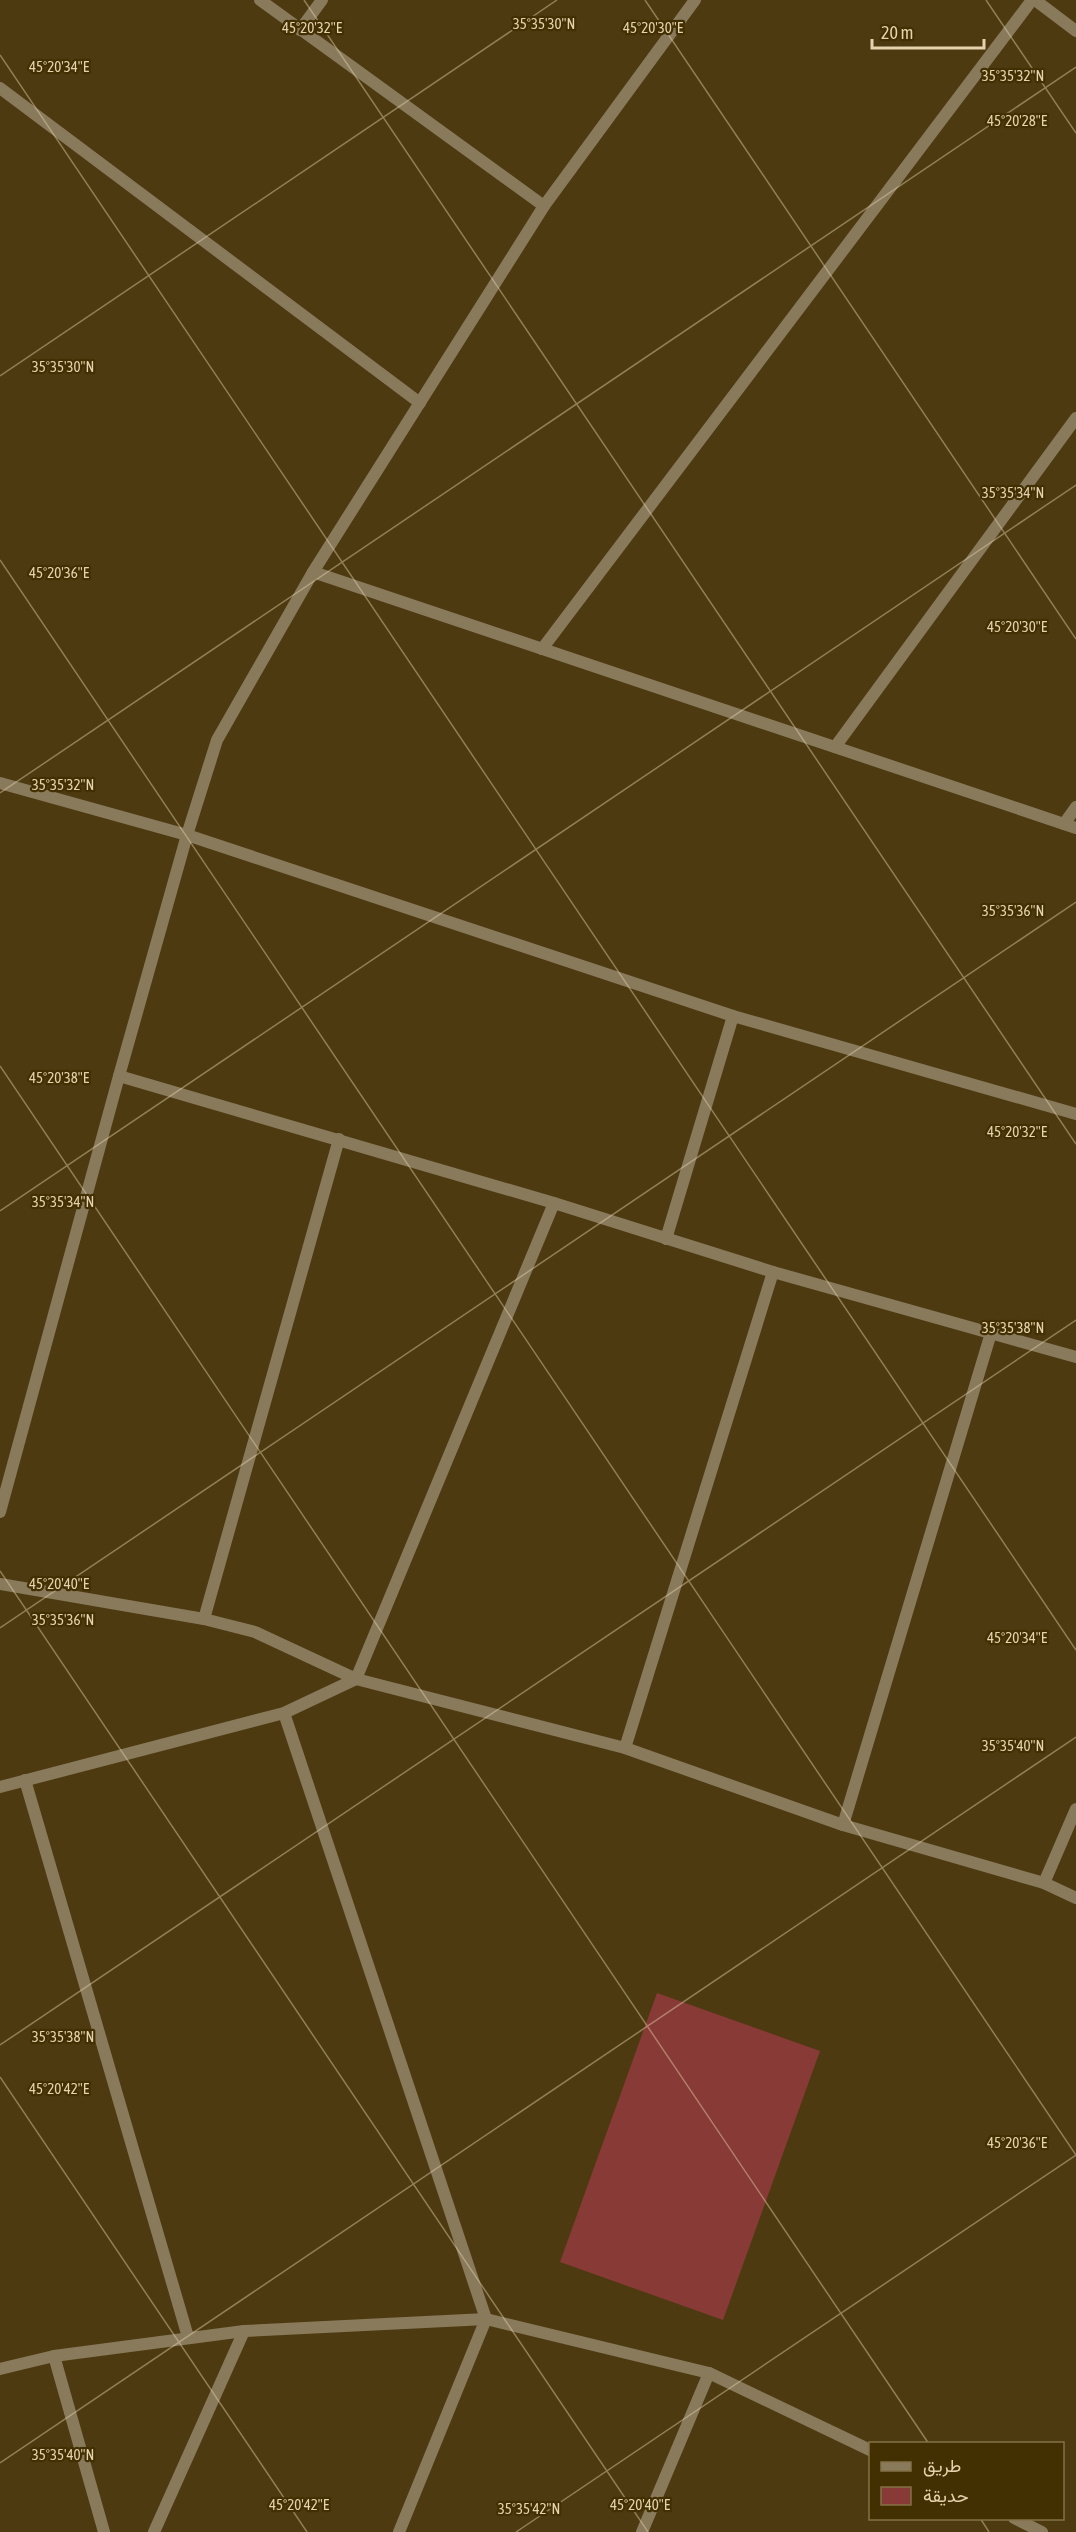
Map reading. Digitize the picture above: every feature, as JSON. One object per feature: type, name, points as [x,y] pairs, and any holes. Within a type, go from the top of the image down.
[{"type":"street","points":[[260,0],[544,206]]},
{"type":"street","points":[[300,30],[322,0]]},
{"type":"street","points":[[0,1512],[119,1076],[187,835],[217,740],[313,572],[544,206],[695,0]]},
{"type":"street","points":[[542,649],[1033,0],[1076,32]]},
{"type":"street","points":[[0,88],[420,403]]},
{"type":"street","points":[[835,747],[1076,418]]},
{"type":"street","points":[[313,572],[1070,826],[1076,807]]},
{"type":"street","points":[[0,783],[187,835],[733,1016],[1076,1114]]},
{"type":"street","points":[[666,1239],[733,1016]]},
{"type":"street","points":[[119,1076],[554,1203],[773,1272],[1076,1357]]},
{"type":"street","points":[[204,1619],[339,1139]]},
{"type":"street","points":[[0,1787],[284,1713],[356,1679],[554,1203]]},
{"type":"street","points":[[625,1748],[773,1272]]},
{"type":"street","points":[[843,1825],[991,1333]]},
{"type":"street","points":[[0,1584],[204,1619],[255,1632],[356,1679],[625,1748],[843,1825],[1044,1883],[1076,1898]]},
{"type":"street","points":[[284,1713],[486,2319],[399,2532]]},
{"type":"street","points":[[25,1780],[188,2337]]},
{"type":"street","points":[[1044,1883],[1076,1809]]},
{"type":"street","points":[[0,2369],[54,2356],[244,2331],[486,2319],[709,2373],[869,2450]]},
{"type":"street","points":[[154,2532],[244,2331]]},
{"type":"street","points":[[54,2356],[104,2532]]},
{"type":"street","points":[[642,2532],[709,2373]]},
{"type":"street","points":[[1018,2520],[1042,2532]]},
{"type":"green space","points":[[657,1993],[820,2051],[723,2320],[560,2262]]}]
